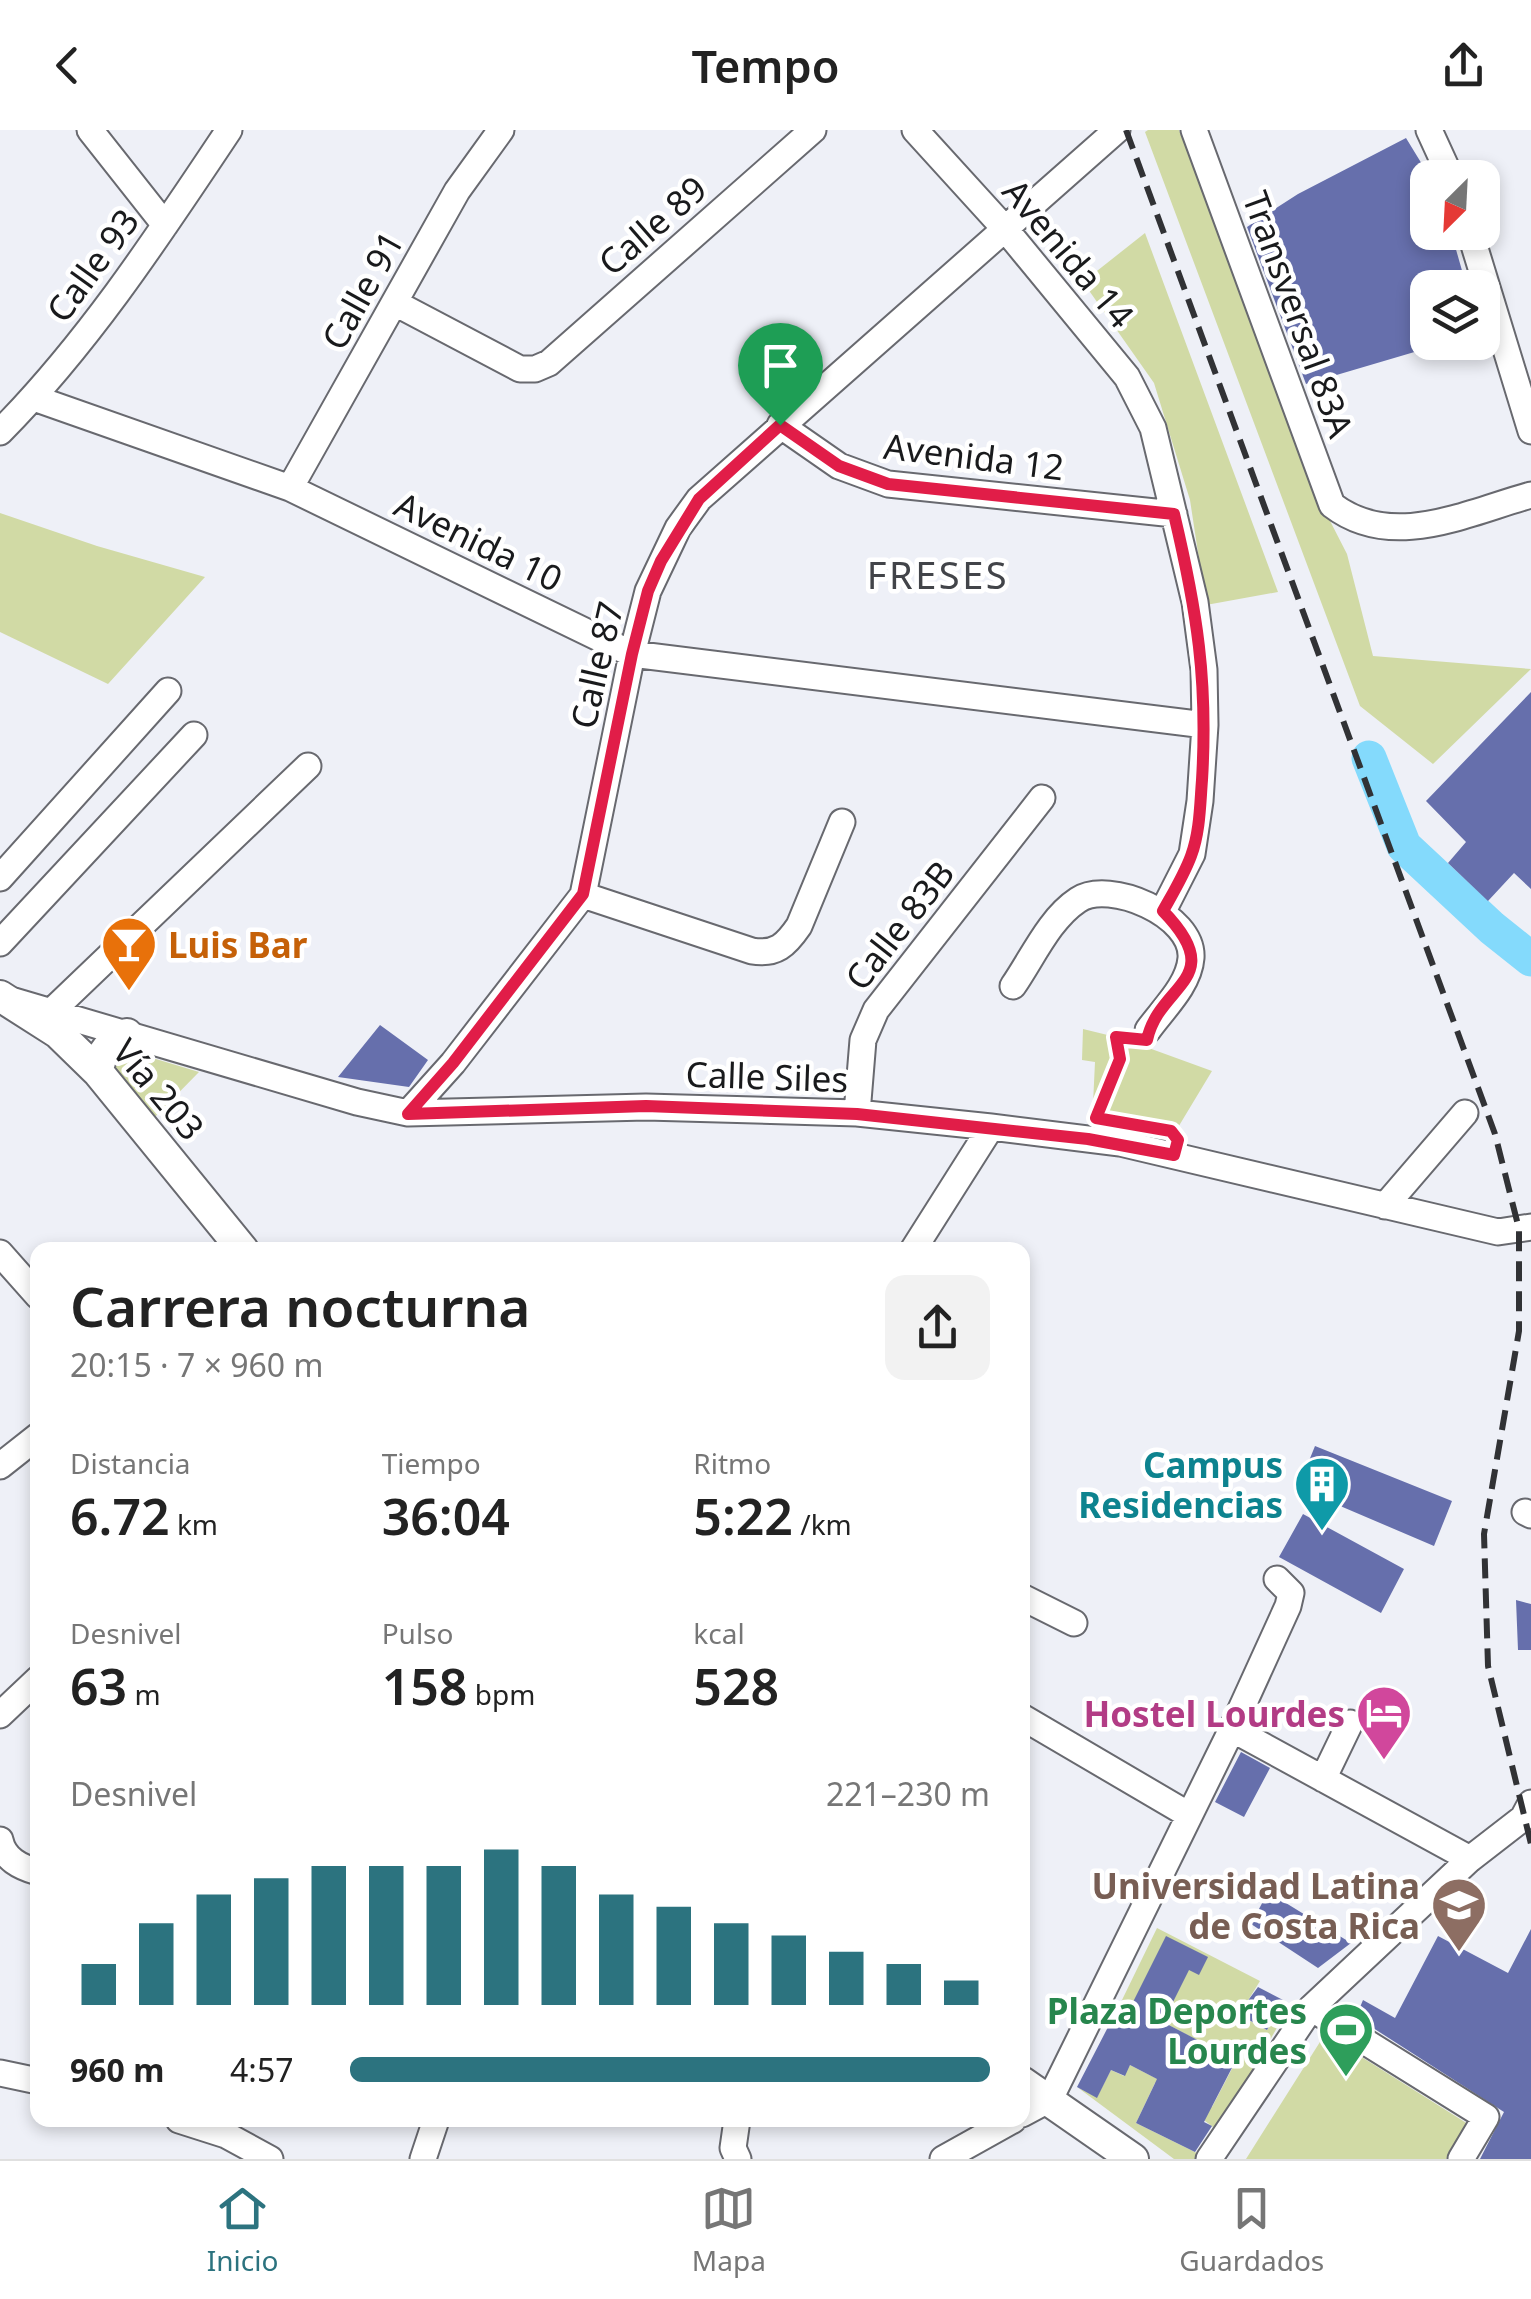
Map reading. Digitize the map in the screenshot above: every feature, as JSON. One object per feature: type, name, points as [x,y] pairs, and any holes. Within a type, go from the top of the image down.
[{"type":"main road","name":"Vía 203","points":[[3,997],[58,1034],[98,1072],[237,1242]]},
{"type":"main road","points":[[98,1072],[106,1047],[128,1034]]},
{"type":"main road","points":[[1030,2087],[1133,2159]]},
{"type":"street","points":[[90,130],[165,225]]},
{"type":"street","name":"Calle 93","points":[[0,432],[74,349],[165,225],[228,130]]},
{"type":"street","name":"Calle 91","points":[[290,488],[457,191],[501,130]]},
{"type":"street","name":"Calle 89","points":[[394,303],[520,369],[536,369],[549,363],[813,130]]},
{"type":"street","name":"Avenida 14","points":[[915,130],[1006,230],[1128,378],[1153,428],[1195,602],[1204,670],[1205,725],[1195,842],[1163,911]]},
{"type":"street","name":"Calle 87","points":[[408,1114],[453,1063],[583,894],[648,591],[678,528],[699,499],[780,425],[1116,130]]},
{"type":"street","name":"Transversal 83A","points":[[1194,130],[1332,505],[1346,516],[1378,528],[1414,528],[1531,495]]},
{"type":"street","points":[[1429,130],[1443,160]]},
{"type":"street","points":[[1476,250],[1531,431]]},
{"type":"street","name":"Avenida 10","points":[[34,398],[290,488],[632,654],[1205,725]]},
{"type":"street","name":"Avenida 12","points":[[780,425],[839,466],[888,484],[1174,514]]},
{"type":"street","points":[[0,878],[168,691]]},
{"type":"street","points":[[0,943],[194,735]]},
{"type":"street","points":[[53,1010],[308,766]]},
{"type":"street","name":"Calle 83B","points":[[857,1114],[863,1040],[876,1010],[1042,798]]},
{"type":"street","points":[[583,894],[752,951],[773,952],[799,926],[842,822]]},
{"type":"street","points":[[1013,986],[1056,922],[1081,898],[1098,894],[1163,911],[1188,939],[1191,960],[1181,986],[1148,1030]]},
{"type":"street","name":"Calle Siles","points":[[3,997],[408,1114],[646,1106],[857,1114],[1120,1143],[1498,1232],[1531,1227]]},
{"type":"street","points":[[1385,1206],[1465,1112]]},
{"type":"street","points":[[918,1242],[992,1128]]},
{"type":"street","points":[[0,1253],[30,1287]]},
{"type":"street","points":[[0,1466],[30,1442]]},
{"type":"street","points":[[1030,2110],[1050,2099],[1232,1729],[1288,1606],[1291,1593],[1277,1579]]},
{"type":"street","points":[[1030,1601],[1074,1623]]},
{"type":"street","points":[[0,1715],[30,1687]]},
{"type":"street","points":[[1030,1722],[1189,1814]]},
{"type":"street","points":[[1324,1778],[1350,1722]]},
{"type":"street","points":[[1232,1729],[1470,1859]]},
{"type":"street","points":[[1209,2159],[1311,2008],[1470,1859],[1528,1815]]},
{"type":"street","points":[[5,1849],[16,1864],[30,1869]]},
{"type":"street","points":[[1311,2008],[1486,2117],[1461,2159]]},
{"type":"street","points":[[0,2073],[30,2080]]},
{"type":"street","points":[[201,2127],[226,2135],[270,2159]]},
{"type":"street","points":[[423,2159],[434,2127]]},
{"type":"street","points":[[737,2127],[733,2148],[738,2159]]},
{"type":"street","points":[[943,2159],[1000,2127]]},
{"type":"path","points":[[1096,1118],[1120,1059],[1116,1037],[1147,1040],[1148,1030]]},
{"type":"green space","points":[[1179,130],[1327,515],[1347,554],[1373,656],[1531,669],[1433,764],[1360,706],[1145,132]]},
{"type":"green space","points":[[1145,233],[1278,592],[1206,605],[1190,500],[1154,383],[1083,282]]},
{"type":"green space","points":[[0,513],[205,577],[108,684],[0,632]]},
{"type":"green space","points":[[1083,1029],[1124,1039],[1212,1071],[1171,1139],[1092,1125],[1095,1062],[1082,1060]]},
{"type":"green space","points":[[116,1047],[199,1072],[149,1123],[102,1061]]},
{"type":"green space","points":[[1157,1928],[1260,1981],[1239,2015],[1267,2030],[1283,2000],[1290,2005],[1202,2159],[1174,2159],[1077,2087],[1097,2097],[1111,2070],[1124,2076],[1130,2065],[1212,2107],[1236,2061],[1122,2000]],"holes":[[[1155,2083],[1213,2127],[1199,2154],[1136,2123]]]},
{"type":"green space","name":"Plaza Deportes Lourdes","points":[[1325,2034],[1468,2124],[1446,2159],[1246,2159]]},
{"type":"building","points":[[1406,138],[1419,160],[1410,160],[1410,250],[1456,250],[1462,270],[1410,270],[1410,353],[1306,384],[1247,227],[1298,194]]},
{"type":"building","points":[[1531,692],[1531,889],[1514,873],[1488,901],[1448,863],[1466,842],[1426,801]]},
{"type":"building","points":[[380,1025],[428,1060],[409,1087],[338,1077]]},
{"type":"building","points":[[1315,1446],[1452,1501],[1434,1546],[1298,1488]]},
{"type":"building","points":[[1303,1514],[1404,1569],[1381,1613],[1279,1557]]},
{"type":"building","points":[[1516,1600],[1531,1604],[1531,1650],[1518,1650]]},
{"type":"building","points":[[1241,1752],[1270,1768],[1244,1817],[1215,1802]]},
{"type":"building","points":[[1268,1892],[1351,1943],[1318,1968],[1251,1924]]},
{"type":"building","points":[[1531,1929],[1531,2159],[1480,2159],[1504,2112],[1356,2017],[1363,2000],[1395,2018],[1438,1936],[1508,1973]]},
{"type":"building","points":[[1166,1936],[1208,1957],[1199,1975],[1189,1970],[1163,2022],[1236,2060],[1204,2122],[1212,2126],[1195,2152],[1136,2123],[1157,2079],[1130,2065],[1125,2076],[1111,2070],[1097,2098],[1077,2087],[1122,2000],[1131,2006]]},
{"type":"building","points":[[1258,1987],[1283,2000],[1267,2030],[1238,2014]]},
{"type":"waterway","points":[[1369,758],[1404,846],[1531,959]]},
{"type":"railway","points":[[1126,130],[1495,1134],[1519,1229],[1519,1331],[1484,1534],[1488,1666],[1531,1844]]},
{"type":"place","name":"Luis Bar","points":[[129,993]]},
{"type":"place","name":"Campus Residencias","points":[[1322,1533]]},
{"type":"place","name":"Hostel Lourdes","points":[[1384,1762]]},
{"type":"place","name":"Universidad Latina de Costa Rica","points":[[1459,1954]]},
{"type":"place","name":"Plaza Deportes Lourdes","points":[[1346,2079]]},
{"type":"district","name":"FRESES","points":[[938,574]]},
{"type":"route","points":[[780,425],[839,466],[888,484],[1174,514],[1195,602],[1204,670],[1205,725],[1192,854],[1163,911],[1188,939],[1191,960],[1181,986],[1148,1030],[1147,1040],[1116,1037],[1122,1053],[1096,1118],[1171,1131],[1178,1140],[1174,1155],[1120,1143],[857,1114],[646,1106],[408,1114],[453,1063],[583,894],[648,591],[678,528],[699,499],[780,425]]}]
